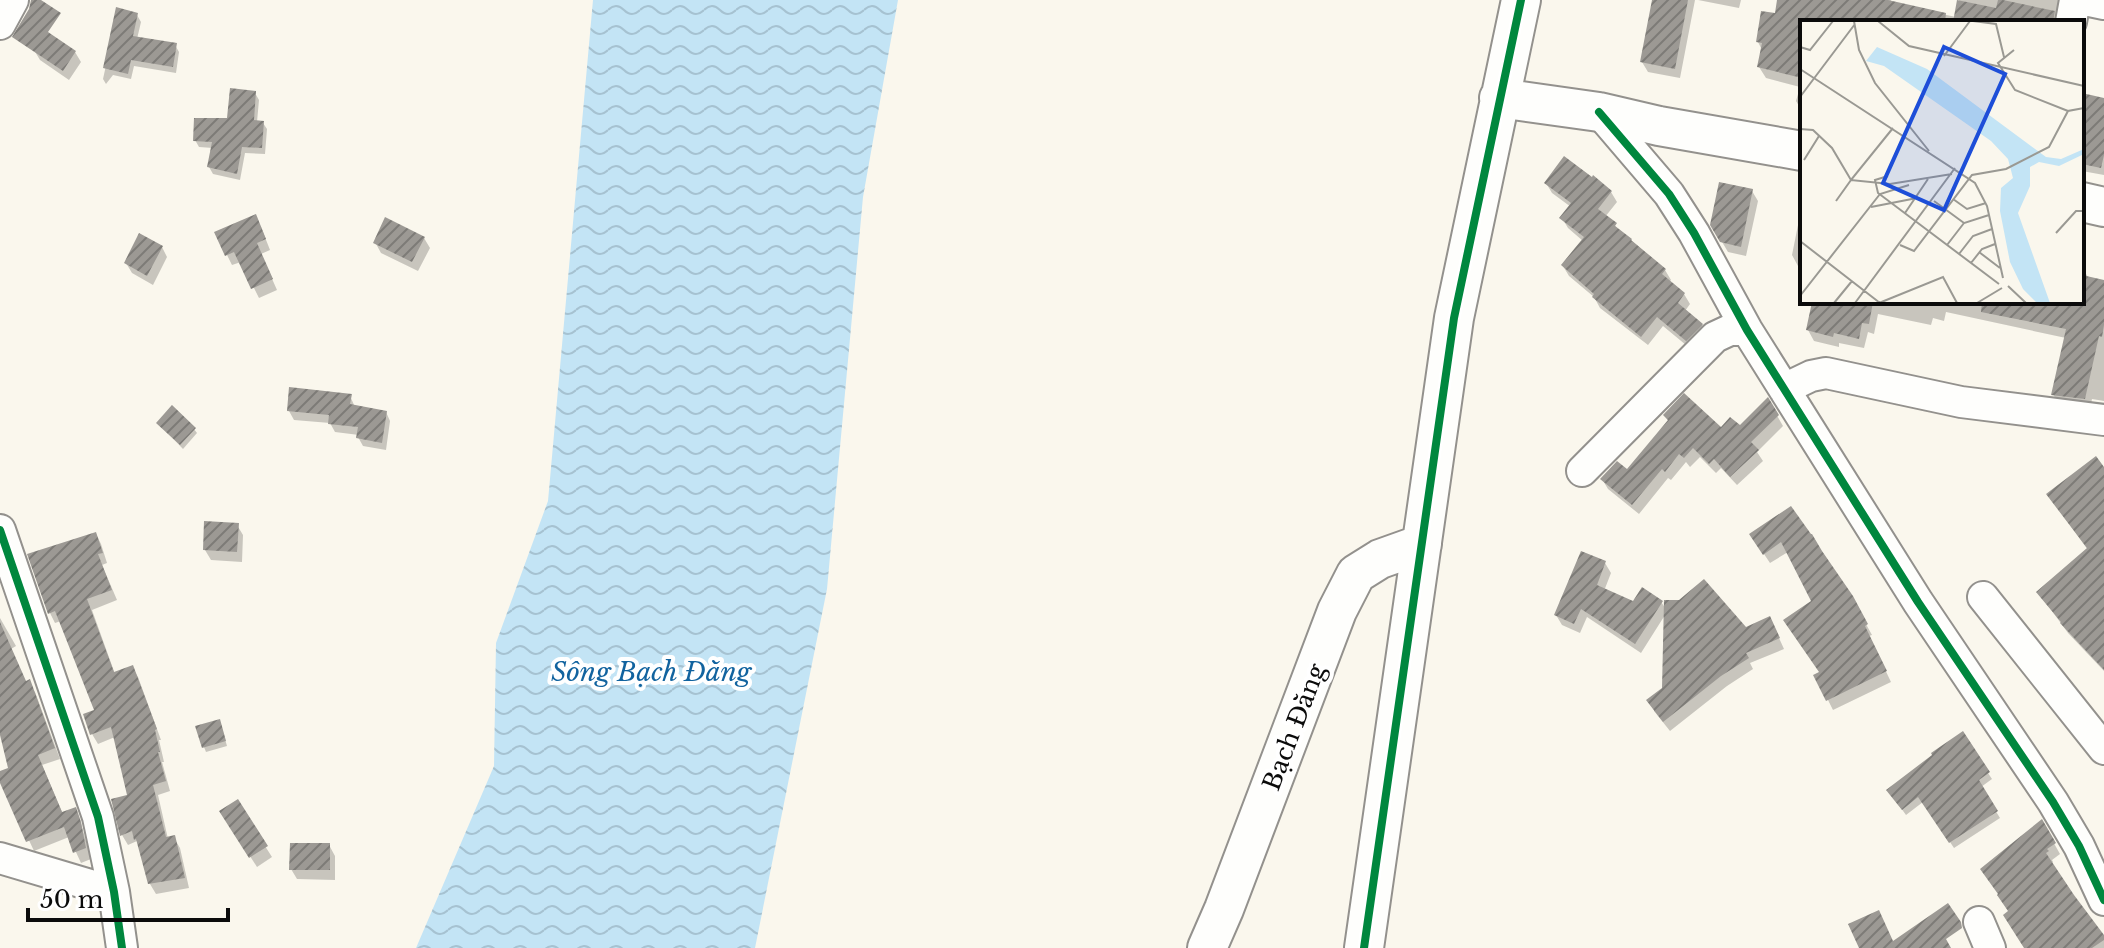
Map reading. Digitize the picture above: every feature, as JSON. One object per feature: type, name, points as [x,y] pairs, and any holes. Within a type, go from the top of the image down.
[{"type":"street","points":[[0,24],[13,0]]},
{"type":"street","points":[[1364,948],[1454,318],[1521,0]]},
{"type":"street","points":[[2071,20],[2075,0]]},
{"type":"street","points":[[2085,0],[2104,4]]},
{"type":"street","points":[[1499,98],[1599,112],[1659,126],[1800,151]]},
{"type":"street","points":[[1599,112],[1669,194],[1694,233],[1747,330],[1918,602],[2053,802],[2079,846],[2104,900]]},
{"type":"street","points":[[2084,202],[2104,207]]},
{"type":"street","points":[[1582,471],[1715,337],[1730,330],[1747,330]]},
{"type":"street","points":[[1784,389],[1811,376],[1826,373],[1961,402],[2103,421]]},
{"type":"street","points":[[0,530],[98,817],[122,948]]},
{"type":"street","name":"Bạch Đằng","points":[[1207,948],[1337,611],[1356,574],[1380,559],[1422,544]]},
{"type":"street","points":[[1983,597],[2104,749]]},
{"type":"street","points":[[0,858],[114,892]]},
{"type":"water","name":"Sông Bạch Đằng","points":[[593,0],[898,0],[863,197],[827,589],[755,948],[416,948],[494,766],[496,643],[548,501]]},
{"type":"building","points":[[31,0],[41,0],[61,13],[48,32],[76,51],[63,71],[12,37]]},
{"type":"building","points":[[1652,0],[1688,0],[1675,69],[1640,62]]},
{"type":"building","points":[[1777,0],[1888,0],[1946,13],[1945,20],[1800,20],[1800,78],[1757,67],[1762,43],[1756,42],[1761,11],[1775,13]]},
{"type":"building","points":[[1957,0],[1996,8],[1998,0],[2003,0],[2055,11],[2053,20],[1953,20]]},
{"type":"building","points":[[116,7],[138,13],[133,36],[177,43],[173,67],[131,60],[128,74],[103,68]]},
{"type":"building","points":[[230,88],[256,91],[254,120],[264,121],[262,148],[242,147],[237,174],[207,167],[212,142],[193,141],[194,118],[227,118]]},
{"type":"building","points":[[2084,93],[2104,98],[2104,155],[2101,168],[2084,164]]},
{"type":"building","points":[[1564,156],[1612,191],[1598,209],[1666,269],[1662,274],[1685,293],[1678,303],[1703,324],[1686,341],[1657,317],[1641,337],[1592,297],[1594,294],[1561,265],[1584,237],[1559,218],[1571,203],[1544,183]]},
{"type":"building","points":[[1719,182],[1753,189],[1741,247],[1720,242],[1710,225]]},
{"type":"building","points":[[256,214],[266,239],[257,243],[273,279],[251,289],[234,252],[225,256],[214,232]]},
{"type":"building","points":[[385,217],[425,237],[412,262],[373,243]]},
{"type":"building","points":[[139,233],[163,246],[147,276],[124,263]]},
{"type":"building","points":[[2084,275],[2104,280],[2104,325],[2085,399],[2051,395],[2066,329],[1981,312],[1982,304],[2084,304]]},
{"type":"building","points":[[1812,304],[1873,304],[1869,324],[1862,323],[1859,339],[1806,330]]},
{"type":"building","points":[[289,387],[352,394],[350,404],[387,411],[382,443],[356,438],[358,427],[328,424],[329,415],[287,411]]},
{"type":"building","points":[[1684,393],[1721,427],[1730,417],[1740,425],[1768,397],[1779,415],[1751,442],[1759,450],[1730,477],[1714,459],[1709,464],[1693,448],[1684,458],[1679,454],[1665,472],[1662,469],[1632,505],[1600,479],[1617,461],[1627,469],[1668,420],[1663,415]]},
{"type":"building","points":[[172,405],[196,428],[180,445],[156,423]]},
{"type":"building","points":[[2096,456],[2104,467],[2104,670],[2036,592],[2087,548],[2046,494]]},
{"type":"building","points":[[1791,506],[1853,596],[1887,671],[1826,701],[1813,675],[1819,672],[1783,620],[1811,601],[1781,542],[1763,555],[1749,534]]},
{"type":"building","points":[[204,521],[239,523],[237,552],[203,550]]},
{"type":"building","points":[[96,532],[103,553],[98,554],[112,590],[87,599],[114,672],[133,665],[157,729],[158,752],[166,781],[153,785],[166,837],[175,835],[185,878],[148,884],[132,831],[120,836],[111,799],[127,795],[111,727],[90,735],[83,714],[94,710],[55,611],[48,614],[27,554]]},
{"type":"building","points":[[1581,551],[1606,561],[1597,585],[1633,601],[1642,587],[1663,601],[1635,644],[1581,609],[1574,624],[1554,615]]},
{"type":"building","points":[[1704,579],[1746,627],[1770,616],[1780,638],[1746,653],[1749,658],[1663,722],[1646,700],[1662,688],[1664,600],[1679,600]]},
{"type":"building","points":[[0,622],[26,681],[30,679],[55,748],[38,755],[62,812],[76,807],[81,822],[86,848],[73,853],[64,827],[26,842],[0,783],[0,771],[8,768],[0,735]]},
{"type":"building","points":[[220,719],[226,741],[202,748],[195,726]]},
{"type":"building","points":[[1963,731],[1990,772],[1979,780],[1998,811],[1949,843],[1918,797],[1902,810],[1886,790]]},
{"type":"building","points":[[238,799],[268,846],[249,858],[219,811]]},
{"type":"building","points":[[2042,819],[2056,843],[2046,853],[2104,935],[2104,940],[2092,948],[2024,948],[2003,915],[2008,911],[1980,869]]},
{"type":"building","points":[[290,843],[330,843],[330,870],[289,870]]},
{"type":"building","points":[[1948,903],[1962,928],[1946,939],[1951,948],[1859,948],[1848,924],[1879,910],[1893,941]]},
{"type":"cycle path","points":[[1364,948],[1454,318],[1521,0]]},
{"type":"cycle path","points":[[1599,112],[1669,194],[1694,233],[1747,330],[1918,602],[2053,802],[2079,846],[2104,900]]},
{"type":"cycle path","points":[[0,530],[98,817],[122,948]]}]
